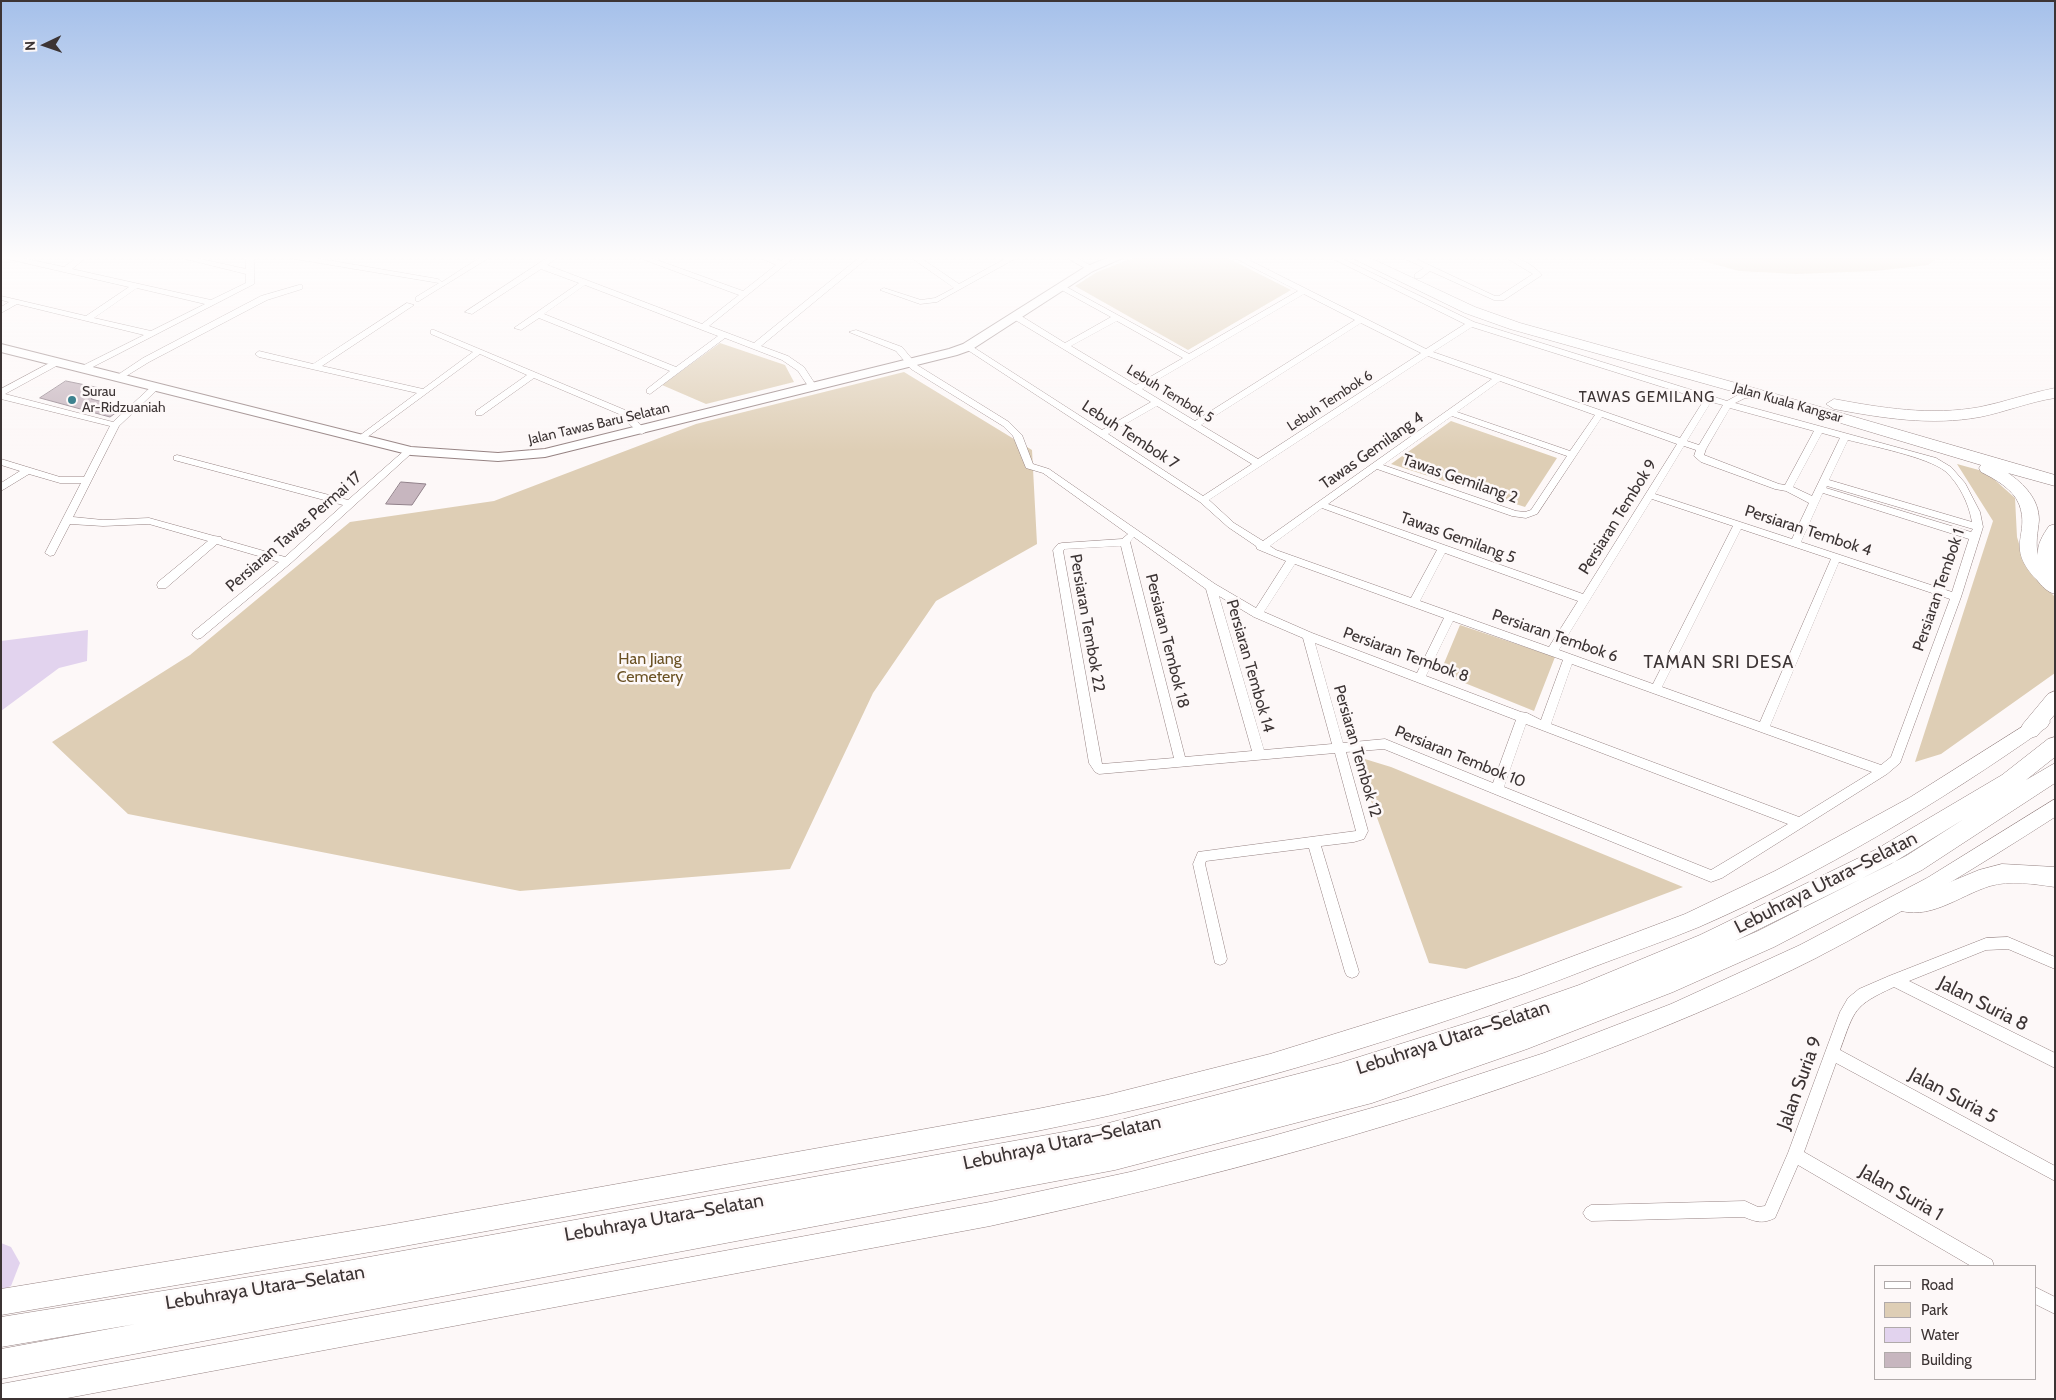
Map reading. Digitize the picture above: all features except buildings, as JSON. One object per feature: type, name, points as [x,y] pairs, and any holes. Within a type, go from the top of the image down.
[{"type":"highway","name":"Jalan Kuala Kangsar","points":[[1503,321],[2055,481]]},
{"type":"highway","name":"Jalan Kuala Kangsar","points":[[1519,321],[1817,403],[2055,472]]},
{"type":"highway","points":[[1817,403],[1930,418],[1981,412],[2055,393]]},
{"type":"highway","points":[[1929,444],[1995,472],[2020,492],[2026,499],[2030,511],[2027,541],[2030,558],[2055,588]]},
{"type":"highway","points":[[2055,530],[2046,548],[2048,561],[2055,571]]},
{"type":"highway","points":[[2030,730],[2055,700]]},
{"type":"highway","name":"Lebuhraya Utara–Selatan","points":[[1,1332],[330,1278],[1096,1139],[1340,1076],[1564,1001],[1708,943],[1883,858],[2009,780],[2055,746]]},
{"type":"highway","name":"Lebuhraya Utara–Selatan","points":[[1,1364],[1115,1157],[1372,1090],[1527,1037],[1664,984],[1766,939],[1914,863],[2055,772]]},
{"type":"highway","points":[[1903,902],[1927,902],[1987,877],[2002,874],[2039,874],[2055,877]]},
{"type":"main road","points":[[1,1302],[388,1237],[1037,1120],[1107,1106],[1270,1065],[1518,987],[1692,920],[1782,877],[1916,804],[2030,730],[2055,711]]},
{"type":"main road","points":[[1,1397],[990,1214],[1204,1167],[1452,1096],[1576,1052],[1721,992],[1782,963],[1903,902],[1970,864],[2055,807]]},
{"type":"street","points":[[97,321],[151,334]]},
{"type":"street","points":[[85,368],[176,321]]},
{"type":"street","points":[[120,376],[146,360],[220,321]]},
{"type":"street","points":[[314,367],[385,321]]},
{"type":"street","points":[[518,328],[527,321]]},
{"type":"street","points":[[555,321],[677,371]]},
{"type":"street","points":[[688,321],[756,346],[793,363],[801,369],[813,387]]},
{"type":"street","points":[[703,327],[710,321]]},
{"type":"street","points":[[756,346],[786,321]]},
{"type":"street","name":"Jalan Tawas Baru Selatan","points":[[4,350],[120,376],[156,387],[210,399],[409,451],[438,454],[523,456],[545,454],[642,431],[968,348],[1007,321]]},
{"type":"street","name":"Lebuh Tembok 5","points":[[1024,321],[1259,464]]},
{"type":"street","points":[[1065,346],[1109,321]]},
{"type":"street","points":[[1125,321],[1189,358]]},
{"type":"street","points":[[1136,389],[1252,321]]},
{"type":"street","points":[[1195,425],[1358,321]]},
{"type":"street","points":[[1366,321],[1427,353],[1701,449]]},
{"type":"street","name":"Persiaran Tembok 1","points":[[1466,321],[1709,399],[1933,460],[1954,474],[1975,512],[1976,532],[1956,597],[1899,754],[1883,771],[1718,874],[1707,875]]},
{"type":"street","name":"Lebuh Tembok 6","points":[[1202,500],[1471,324]]},
{"type":"street","points":[[434,332],[622,412],[642,431]]},
{"type":"street","points":[[853,332],[899,349],[910,363]]},
{"type":"street","points":[[650,391],[724,335]]},
{"type":"street","name":"Lebuh Tembok 7","points":[[968,348],[1202,500],[1231,525],[1266,550]]},
{"type":"street","points":[[362,438],[479,351]]},
{"type":"street","points":[[259,354],[422,392]]},
{"type":"street","points":[[1,394],[57,362]]},
{"type":"street","name":"Persiaran Tembok 8","points":[[910,363],[1006,424],[1017,435],[1029,466],[1046,471],[1134,531],[1211,587],[1258,614],[1308,636],[1545,724],[1800,823]]},
{"type":"street","points":[[479,413],[534,374]]},
{"type":"street","name":"Tawas Gemilang 4","points":[[1266,550],[1322,505],[1499,378]]},
{"type":"street","points":[[1713,381],[1728,392],[1728,404]]},
{"type":"street","points":[[50,553],[115,425],[156,387]]},
{"type":"street","points":[[1,394],[115,425]]},
{"type":"street","points":[[1773,398],[1743,395],[1728,404],[1701,449],[1699,456],[1704,460],[1771,485],[1788,488],[1814,501]]},
{"type":"street","name":"Persiaran Tembok 9","points":[[1552,652],[1709,399]]},
{"type":"street","points":[[1102,434],[1158,402]]},
{"type":"street","points":[[1452,413],[1573,455]]},
{"type":"street","name":"Tawas Gemilang 2","points":[[1377,466],[1523,516],[1534,512],[1600,414]]},
{"type":"street","points":[[1788,488],[1819,430]]},
{"type":"street","points":[[1796,543],[1845,437]]},
{"type":"street","name":"Persiaran Tawas Permai 17","points":[[197,635],[287,560],[409,451]]},
{"type":"street","points":[[177,458],[350,504]]},
{"type":"street","points":[[1,462],[60,480],[86,480]]},
{"type":"street","points":[[1,488],[26,471]]},
{"type":"street","points":[[1822,485],[1976,532]]},
{"type":"street","name":"Persiaran Tembok 4","points":[[1650,495],[1956,597]]},
{"type":"street","name":"Tawas Gemilang 5","points":[[1322,505],[1585,599]]},
{"type":"street","points":[[67,520],[149,521],[287,560]]},
{"type":"street","points":[[1656,689],[1739,524]]},
{"type":"street","points":[[1126,542],[1134,531]]},
{"type":"street","points":[[162,585],[217,539]]},
{"type":"street","name":"Persiaran Tembok 18","points":[[1126,542],[1181,762]]},
{"type":"street","name":"Persiaran Tembok 22","points":[[1098,768],[1058,550],[1062,546],[1126,542]]},
{"type":"street","points":[[1414,603],[1443,548]]},
{"type":"street","name":"Persiaran Tembok 6","points":[[1266,550],[1883,771]]},
{"type":"street","points":[[1763,728],[1837,556]]},
{"type":"street","points":[[1258,614],[1292,560]]},
{"type":"street","name":"Persiaran Tembok 14","points":[[1211,587],[1259,754]]},
{"type":"street","points":[[1420,677],[1450,616]]},
{"type":"street","name":"Persiaran Tembok 12","points":[[1220,959],[1199,864],[1201,858],[1206,855],[1358,836],[1362,831],[1308,636]]},
{"type":"street","points":[[1545,724],[1569,658]]},
{"type":"street","points":[[1497,788],[1523,716]]},
{"type":"street","name":"Persiaran Tembok 10","points":[[1098,768],[1381,743],[1497,788],[1707,875]]},
{"type":"street","points":[[1314,843],[1352,972]]},
{"type":"street","name":"Jalan Suria 9","points":[[1591,1213],[1745,1209],[1763,1215],[1773,1209],[1853,1003],[1864,994],[1894,980],[1976,947],[1999,943],[2020,946],[2055,963]]},
{"type":"street","name":"Jalan Suria 8","points":[[1894,980],[2055,1061]]},
{"type":"street","name":"Jalan Suria 5","points":[[1832,1053],[2055,1174]]},
{"type":"street","name":"Jalan Suria 1","points":[[1795,1155],[1984,1265]]},
{"type":"street","points":[[2036,1295],[2055,1306]]},
{"type":"green space","points":[[1137,321],[1237,321],[1188,350]]},
{"type":"green space","points":[[720,343],[785,365],[794,382],[706,404],[662,385]]},
{"type":"green space","name":"Han Jiang Cemetery","points":[[904,372],[1032,450],[1037,544],[936,601],[873,693],[790,869],[520,891],[128,814],[52,742],[190,655],[350,522],[494,501],[696,424]]},
{"type":"green space","points":[[1451,421],[1557,458],[1525,507],[1391,464]]},
{"type":"green space","points":[[1957,464],[1986,472],[2015,498],[2017,537],[2026,567],[2055,597],[2055,673],[1941,754],[1915,762],[1993,521]]},
{"type":"green space","points":[[1460,625],[1555,657],[1534,711],[1440,673]]},
{"type":"green space","points":[[1355,756],[1391,767],[1683,887],[1466,969],[1429,963]]},
{"type":"water","points":[[88,630],[87,661],[59,668],[1,711],[1,641]]},
{"type":"waterway","points":[[1,1257],[6,1263],[1,1276]]},
{"type":"place","name":"Surau Ar-Ridzuaniah","points":[[72,400]]},
{"type":"district","name":"TAWAS GEMILANG","points":[[1647,398]]},
{"type":"district","name":"TAMAN SRI DESA","points":[[1719,663]]}]
